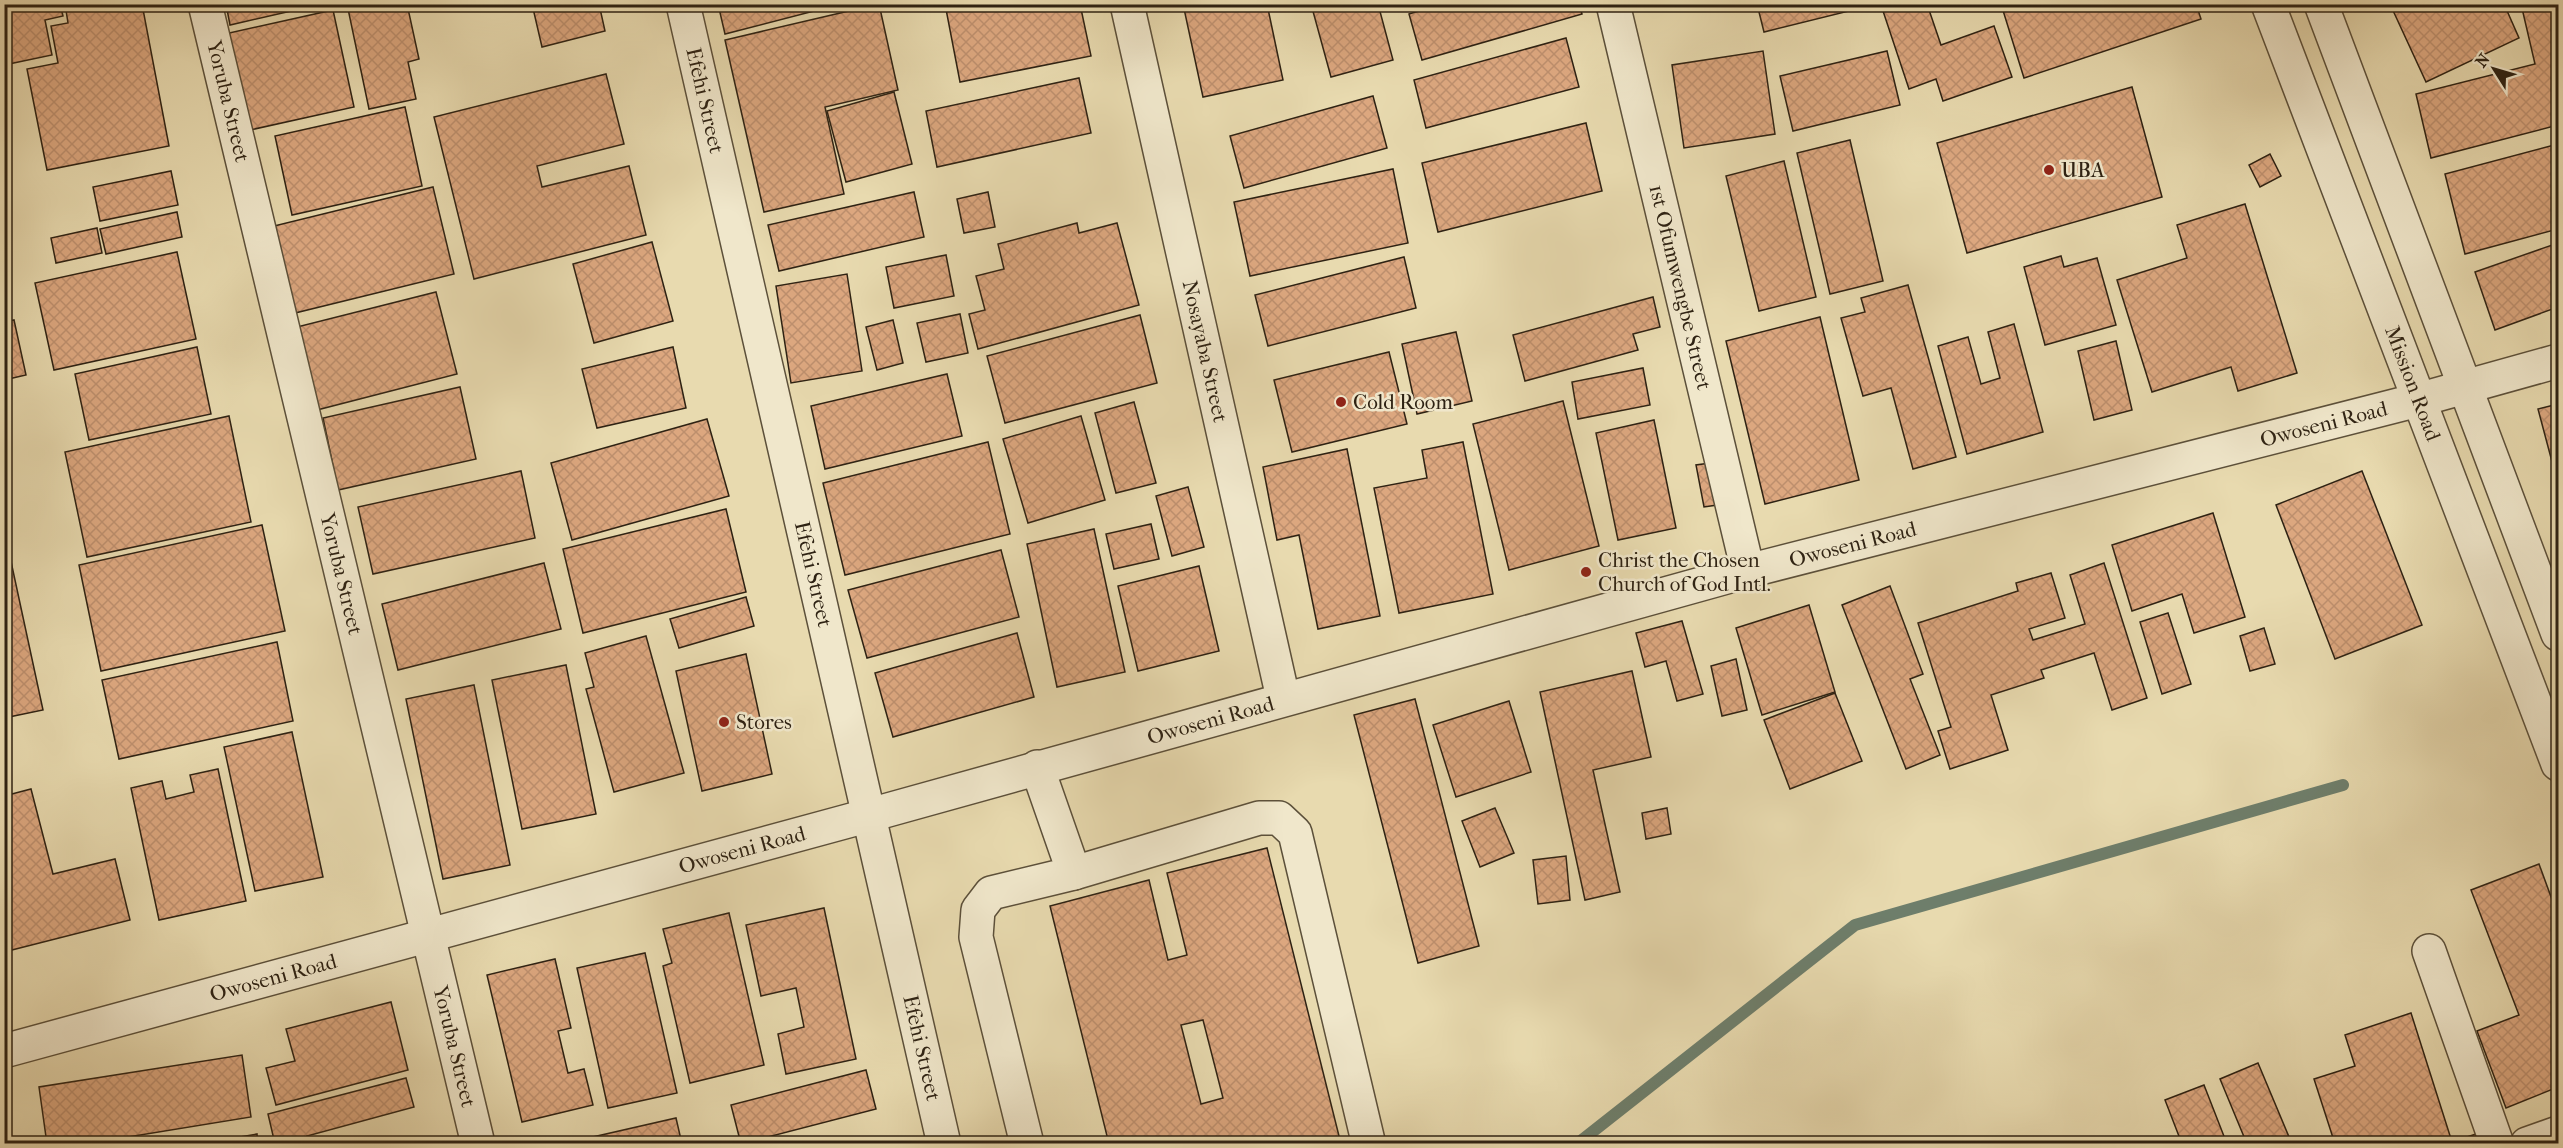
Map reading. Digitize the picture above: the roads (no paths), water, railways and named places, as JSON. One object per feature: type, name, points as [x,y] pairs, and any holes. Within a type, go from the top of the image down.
[{"type":"street","name":"Yoruba Street","points":[[205,4],[478,1143]]},
{"type":"street","name":"Efehi Street","points":[[683,4],[944,1143]]},
{"type":"street","name":"Nosayaba Street","points":[[1127,4],[1283,698]]},
{"type":"street","name":"1st Ofumwengbe Street","points":[[1613,4],[1748,571]]},
{"type":"street","name":"Mission Road","points":[[2268,4],[2559,764]]},
{"type":"street","points":[[2321,4],[2463,386],[2559,634]]},
{"type":"street","name":"Owoseni Road","points":[[4,1051],[1748,571],[2418,400],[2559,361]]},
{"type":"street","points":[[1037,767],[1074,873]]},
{"type":"street","points":[[1027,1143],[976,937],[978,910],[991,893],[1074,873],[1259,818],[1279,818],[1295,833],[1368,1141]]},
{"type":"street","points":[[2429,951],[2498,1143]]},
{"type":"street","points":[[2527,1143],[2559,1133]]},
{"type":"waterway","points":[[1577,1144],[1855,925],[2343,785]]},
{"type":"place","name":"UBA","points":[[2049,170]]},
{"type":"place","name":"Cold Room","points":[[1341,402]]},
{"type":"place","name":"Christ the Chosen Church of God Intl.","points":[[1586,572]]},
{"type":"place","name":"Stores","points":[[724,722]]}]
